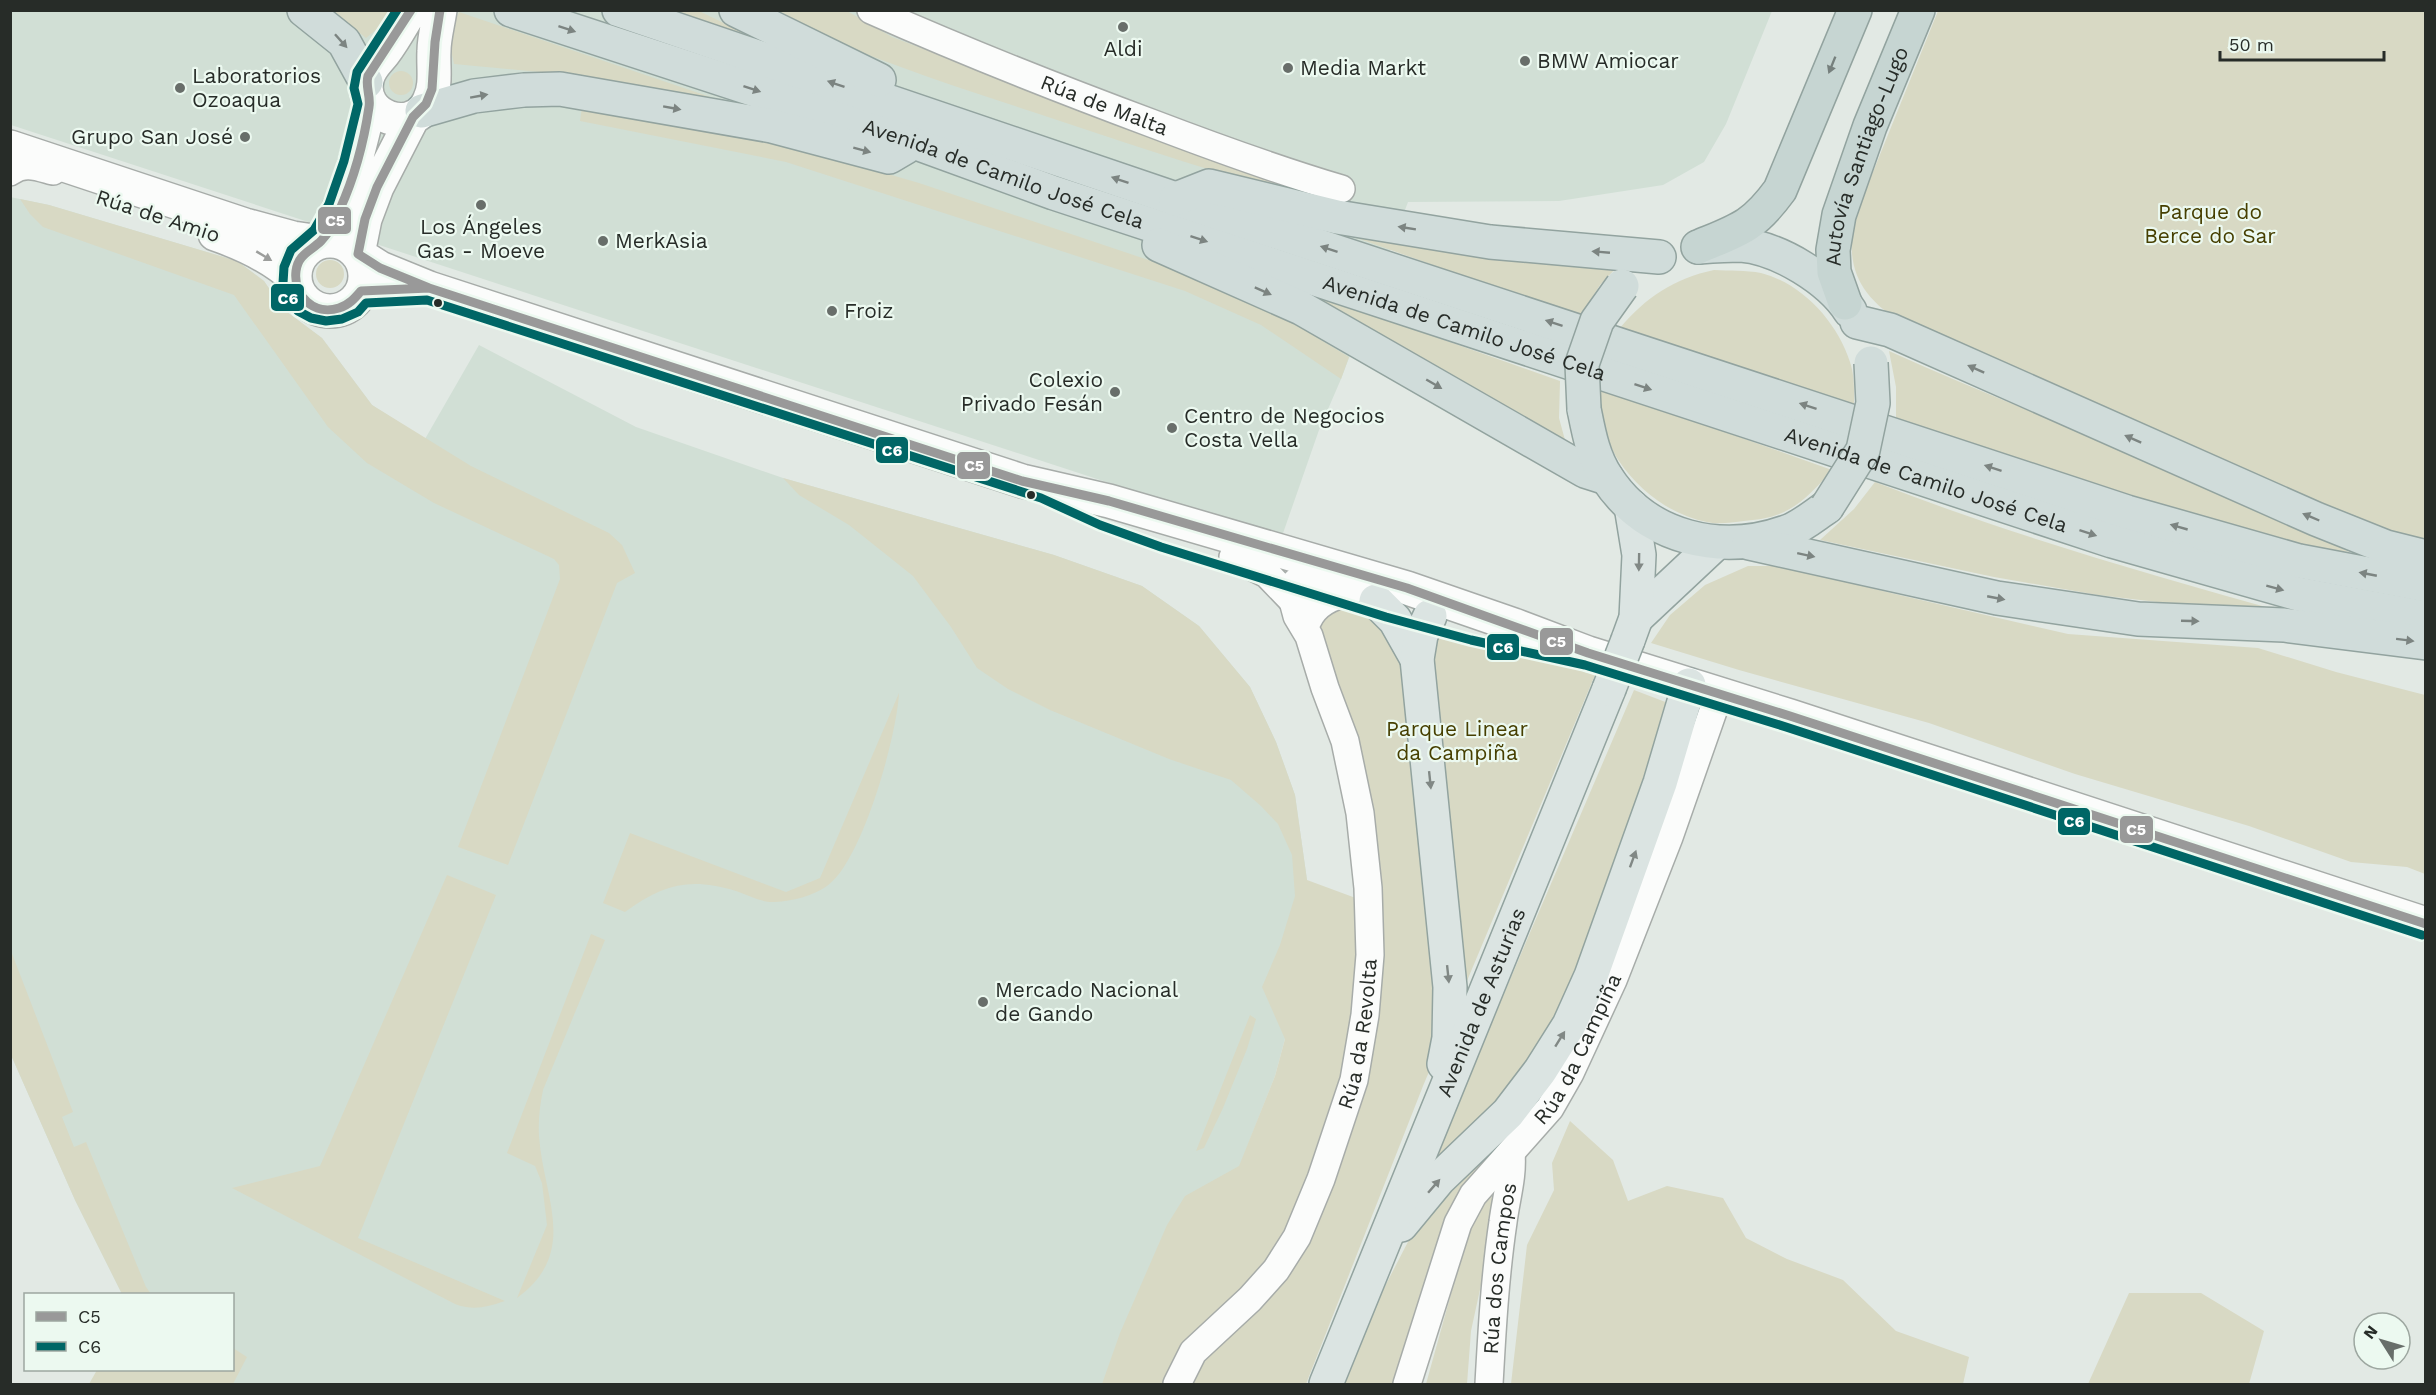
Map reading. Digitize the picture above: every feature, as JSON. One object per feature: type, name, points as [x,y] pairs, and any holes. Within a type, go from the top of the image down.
[{"type":"highway","points":[[304,10],[344,42],[368,93]]},
{"type":"highway","name":"Avenida de Camilo José Cela","points":[[511,10],[914,142],[1054,193],[1144,220],[2004,507],[2298,594],[2426,618]]},
{"type":"highway","name":"Avenida de Camilo José Cela","points":[[620,10],[1176,199],[2127,512],[2299,561],[2426,585]]},
{"type":"highway","points":[[736,10],[875,77],[911,109]]},
{"type":"highway","points":[[1176,199],[1209,186],[1337,217],[1490,242],[1659,257],[1698,247],[1742,229],[1764,212],[1780,190],[1854,10]]},
{"type":"highway","name":"Autovía Santiago-Lugo","points":[[1851,312],[1834,272],[1833,250],[1839,215],[1870,126],[1918,10]]},
{"type":"highway","points":[[418,114],[474,96],[524,90],[560,89],[772,126],[889,157],[914,142]]},
{"type":"highway","points":[[1144,220],[1160,246],[1301,308],[1585,471],[1607,478]]},
{"type":"highway","points":[[1698,247],[1743,245],[1779,255],[1810,272],[1851,312],[2316,519],[2385,547],[2426,557]]},
{"type":"highway","points":[[1659,257],[1622,286],[1597,321],[1582,364],[1584,410],[1591,445],[1607,478],[1631,506],[1670,532],[1715,544],[1749,543],[1997,598],[2138,619],[2284,625],[2426,643]]},
{"type":"highway","points":[[1749,543],[1791,531],[1827,507],[1863,450],[1873,404],[1871,363],[1851,312]]},
{"type":"main road","points":[[1631,506],[1639,555],[1632,629]]},
{"type":"main road","points":[[1632,629],[1715,544]]},
{"type":"main road","points":[[1369,591],[1395,620],[1417,659]]},
{"type":"main road","points":[[1430,616],[1421,635],[1417,659],[1450,987],[1449,1038],[1433,1118]]},
{"type":"main road","name":"Avenida de Asturias","points":[[1326,1384],[1632,629]]},
{"type":"main road","points":[[1382,1247],[1439,1179],[1508,1113],[1540,1071],[1569,1025],[1591,976],[1656,794],[1704,689]]},
{"type":"street","points":[[320,242],[332,226],[348,188],[368,93],[369,72],[411,10]]},
{"type":"street","points":[[440,10],[434,52],[435,76],[432,92],[377,187],[365,219],[358,254],[365,272],[361,291],[346,307],[325,310],[314,307],[298,291],[295,278],[300,258],[311,246],[320,242],[336,241],[345,244],[358,254],[380,268],[429,288],[1045,487],[1109,501],[1224,544],[1369,591],[1430,616],[1588,653]]},
{"type":"street","name":"Rúa de Malta","points":[[871,10],[956,48],[1082,97],[1278,171],[1341,189]]},
{"type":"street","points":[[368,93],[384,117],[403,120],[418,114]]},
{"type":"street","name":"Rúa de Amio","points":[[11,164],[293,238],[320,242]]},
{"type":"street","name":"Rúa de Amio","points":[[11,164],[245,244],[285,269],[295,278]]},
{"type":"street","points":[[361,291],[429,288]]},
{"type":"street","points":[[1224,544],[1302,608],[1369,591],[1505,621],[1588,653],[2426,924]]},
{"type":"street","name":"Rúa da Revolta","points":[[1177,1384],[1193,1352],[1250,1299],[1276,1270],[1297,1237],[1321,1179],[1354,1080],[1365,1015],[1370,955],[1367,878],[1360,813],[1345,741],[1325,688],[1302,608]]},
{"type":"street","points":[[1430,616],[1434,610],[1441,609],[1481,620],[1505,621]]},
{"type":"street","name":"Rúa da Campiña","points":[[1407,1384],[1458,1223],[1473,1195],[1550,1108],[1570,1073],[1613,980],[1669,837],[1704,689]]},
{"type":"street","name":"Rúa dos Campos","points":[[1489,1384],[1491,1335],[1503,1221],[1512,1174],[1511,1153]]},
{"type":"shaded area","points":[[11,11],[1772,11],[1726,124],[1704,162],[1663,185],[1559,201],[1408,202],[1341,379],[1319,430],[1281,539],[11,125]]},
{"type":"shaded area","points":[[10,197],[49,205],[237,261],[264,281],[283,309],[322,338],[372,405],[425,439],[479,345],[636,427],[783,478],[1054,555],[1142,586],[1199,626],[1250,687],[1276,742],[1295,795],[1307,880],[1293,1009],[1275,1076],[1234,1180],[1140,1384],[165,1384],[234,1371],[234,1293],[122,1293],[75,1200],[11,1055]]},
{"type":"green space","points":[[332,11],[391,11],[377,29],[366,38]]},
{"type":"green space","points":[[659,11],[699,11],[763,42]]},
{"type":"green space","points":[[769,11],[847,11],[892,37],[1272,181],[1283,191],[1159,154],[934,79],[834,41]]},
{"type":"green space","name":"Parque do Berce do Sar","points":[[1938,11],[2425,11],[2425,546],[2411,543],[1905,325],[1877,304],[1867,293],[1855,268],[1852,254],[1854,219]]},
{"type":"green space","points":[[459,12],[740,107],[571,75],[454,64],[448,36]]},
{"type":"green space","points":[[401,71],[410,74],[413,83],[410,92],[401,95],[392,92],[389,83],[392,74]]},
{"type":"green space","points":[[582,107],[670,126],[795,147],[919,183],[1196,276],[1265,306],[1349,357],[1341,379],[1261,325],[1185,291],[786,162],[580,121]]},
{"type":"green space","points":[[20,199],[49,205],[237,261],[264,281],[283,309],[322,338],[372,405],[471,466],[609,533],[622,545],[635,573],[617,583],[508,865],[458,847],[560,579],[559,565],[554,559],[434,503],[367,463],[328,427],[234,295],[43,227]]},
{"type":"green space","points":[[1353,230],[1618,266],[1600,285],[1580,317],[1354,237]]},
{"type":"green space","points":[[330,260],[340,264],[344,274],[340,284],[330,288],[320,284],[316,274],[320,264]]},
{"type":"green space","points":[[1714,270],[1761,273],[1776,278],[1804,295],[1827,319],[1844,347],[1852,368],[1854,408],[1620,328],[1640,307],[1662,291],[1686,278]]},
{"type":"green space","points":[[1306,291],[1560,381],[1559,418],[1565,440],[1302,297]]},
{"type":"green space","points":[[1889,351],[2236,497],[2349,552],[2282,540],[2135,500],[1896,418],[1896,387]]},
{"type":"green space","points":[[1599,387],[1832,470],[1804,499],[1775,516],[1721,523],[1694,519],[1669,508],[1646,492],[1619,461],[1607,435]]},
{"type":"green space","name":"Parque Linear da Campiña","points":[[783,478],[1054,555],[1142,586],[1199,626],[1250,687],[1276,742],[1295,795],[1307,880],[1380,907],[1333,680],[1318,623],[1335,608],[1354,606],[1442,629],[1595,675],[1423,1086],[1306,1384],[1102,1384],[1120,1333],[1167,1225],[1185,1196],[1239,1166],[1275,1076],[1285,1039],[1262,987],[1280,945],[1295,896],[1292,855],[1278,824],[1231,780],[1169,759],[1050,710],[1008,689],[977,668],[951,627],[913,576],[849,525],[799,495]]},
{"type":"green space","points":[[1875,482],[2038,540],[2317,621],[2098,595],[1994,577],[1820,540],[1854,509]]},
{"type":"green space","points":[[1748,566],[1783,566],[2068,634],[2258,648],[2336,672],[2425,695],[2425,874],[2407,867],[2351,862],[2249,826],[2075,774],[1929,723],[1651,643],[1670,615],[1705,585]]},
{"type":"green space","points":[[1634,690],[1668,703],[1639,804],[1582,966],[1536,1057],[1493,1113],[1428,1171]]},
{"type":"green space","points":[[899,693],[885,767],[865,826],[840,873],[827,886],[802,897],[770,902],[720,887],[691,884],[665,889],[625,912],[603,903],[630,833],[786,892],[820,878]]},
{"type":"green space","points":[[1695,713],[1703,716],[1557,1075],[1503,1153],[1401,1384],[1345,1384],[1382,1292],[1411,1236],[1442,1195],[1517,1115]]},
{"type":"green space","points":[[447,875],[496,895],[358,1238],[505,1301],[480,1307],[455,1304],[232,1188],[320,1166]]},
{"type":"green space","points":[[591,934],[605,940],[543,1090],[540,1107],[539,1136],[553,1223],[553,1243],[548,1262],[536,1280],[517,1298],[547,1225],[542,1183],[535,1166],[507,1153]]},
{"type":"green space","points":[[11,951],[73,1112],[62,1117],[74,1147],[86,1142],[150,1293],[122,1293],[75,1200],[11,1055]]},
{"type":"green space","points":[[1250,1015],[1256,1019],[1247,1049],[1204,1148],[1196,1151]]},
{"type":"green space","points":[[1570,1121],[1613,1160],[1628,1201],[1667,1186],[1723,1198],[1746,1238],[1787,1259],[1843,1280],[1896,1331],[1969,1357],[1963,1384],[1511,1384],[1527,1245],[1554,1190],[1552,1163]]},
{"type":"green space","points":[[1504,1179],[1471,1331],[1467,1384],[1426,1384],[1471,1222],[1480,1202]]},
{"type":"green space","points":[[2129,1293],[2201,1293],[2264,1331],[2249,1384],[2088,1384]]},
{"type":"green space","points":[[234,1349],[247,1357],[233,1384],[89,1384],[96,1371],[234,1371]]},
{"type":"transit line","name":"C6","points":[[397,10],[357,72],[354,88],[358,104],[344,161],[329,204],[314,230],[291,250],[284,267],[283,283],[288,299],[298,311],[311,318],[326,321],[342,319],[358,312],[366,303],[427,300],[1041,498],[1100,525],[1161,547],[1386,617],[1471,640],[1585,665],[1786,727],[2422,935]]},
{"type":"transit line","name":"C5","points":[[411,10],[368,76],[367,120],[350,185],[327,234],[299,261],[296,280],[307,302],[321,309],[330,310],[346,305],[361,291],[429,288]]},
{"type":"transit line","name":"C5","points":[[440,10],[432,89],[426,104],[413,117],[377,187],[365,219],[358,254],[380,268],[429,288],[1022,481],[1109,501],[1407,588],[1588,653],[1790,716],[2426,924]]},
{"type":"place","name":"Aldi","points":[[1123,27]]},
{"type":"place","name":"BMW Amiocar","points":[[1525,61]]},
{"type":"place","name":"Media Markt","points":[[1288,68]]},
{"type":"place","name":"Laboratorios Ozoaqua","points":[[180,88]]},
{"type":"place","name":"Grupo San José","points":[[245,137]]},
{"type":"place","name":"Los Ángeles Gas - Moeve","points":[[481,205]]},
{"type":"place","name":"MerkAsia","points":[[603,241]]},
{"type":"place","name":"Froiz","points":[[832,311]]},
{"type":"place","name":"Colexio Privado Fesán","points":[[1115,392]]},
{"type":"place","name":"Centro de Negocios Costa Vella","points":[[1172,428]]},
{"type":"place","name":"Mercado Nacional de Gando","points":[[983,1002]]}]
